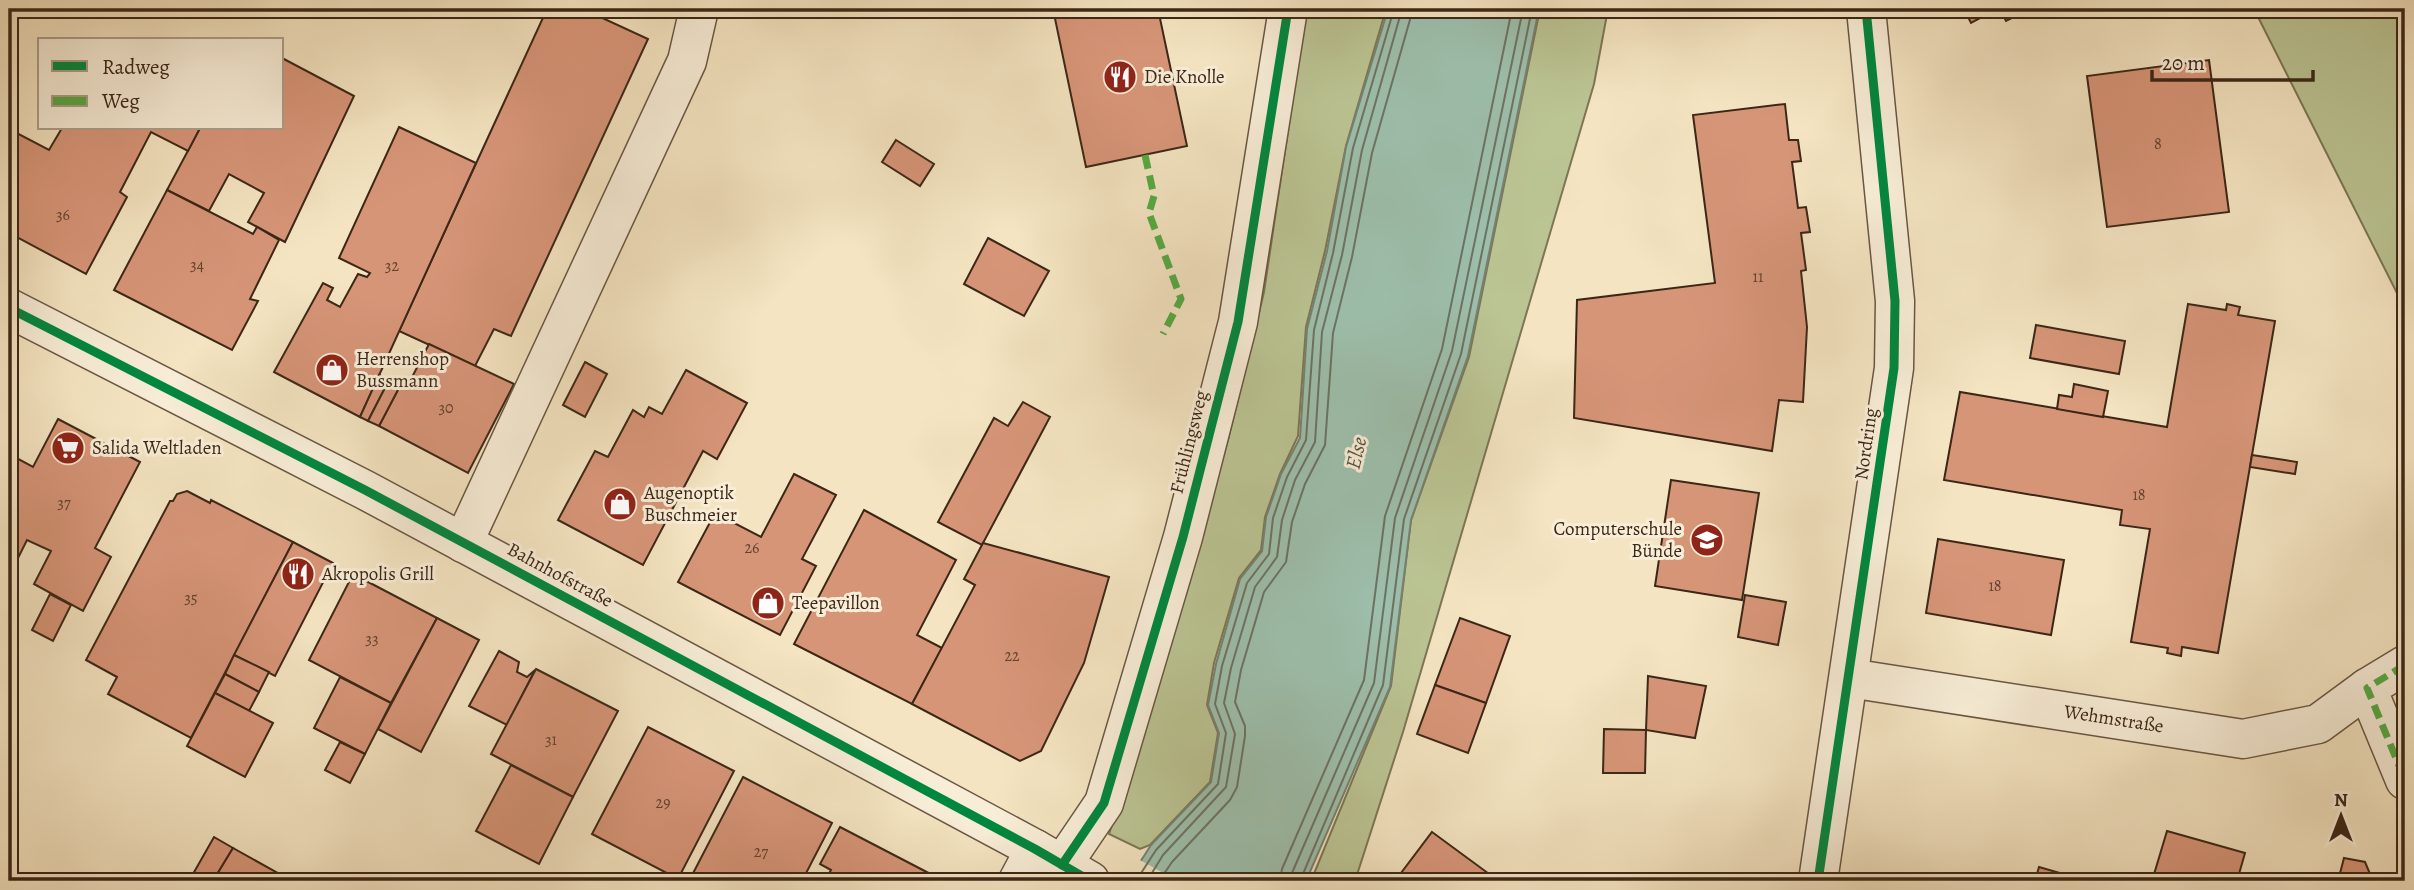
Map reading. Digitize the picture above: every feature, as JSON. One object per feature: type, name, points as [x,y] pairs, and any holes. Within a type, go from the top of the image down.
[{"type":"street","points":[[463,543],[687,61],[699,9]]},
{"type":"street","name":"Frühlingsweg","points":[[1051,869],[1104,803],[1183,537],[1238,322],[1288,9]]},
{"type":"street","name":"Nordring","points":[[1818,881],[1894,368],[1895,301],[1866,9]]},
{"type":"street","name":"Bahnhofstraße","points":[[9,308],[365,490],[1051,869]]},
{"type":"street","name":"Wehmstraße","points":[[1849,678],[2243,739],[2318,724],[2367,688],[2405,665]]},
{"type":"street","points":[[2367,688],[2405,780]]},
{"type":"shaded area","points":[[1306,9],[1386,9],[1346,146],[1325,251],[1306,327],[1298,436],[1280,474],[1265,517],[1261,550],[1239,578],[1214,663],[1207,705],[1218,733],[1210,782],[1150,845],[1140,849],[1109,834],[1138,749],[1228,440],[1264,292]]},
{"type":"shaded area","points":[[1540,9],[1608,9],[1594,84],[1403,732],[1355,881],[1311,881],[1391,686],[1411,520],[1469,357]]},
{"type":"shaded area","points":[[2254,9],[2405,9],[2405,309]]},
{"type":"water","name":"Else","points":[[1388,9],[1539,9],[1468,356],[1411,520],[1390,687],[1306,881],[1128,881],[1151,845],[1211,782],[1219,733],[1208,705],[1216,664],[1240,579],[1262,551],[1266,517],[1281,474],[1300,438],[1307,329],[1327,251],[1346,147]]},
{"type":"pier","points":[[1138,859],[1178,881],[1125,881]]},
{"type":"building","points":[[547,9],[583,9],[648,39],[511,336],[494,329],[475,366],[399,331]]},
{"type":"building","name":"Die Knolle","points":[[1053,9],[1158,9],[1187,146],[1086,167]]},
{"type":"building","points":[[1964,9],[1997,9],[1971,23]]},
{"type":"building","points":[[2000,9],[2030,9],[2006,21]]},
{"type":"building","points":[[284,59],[354,96],[285,242],[248,222],[264,193],[229,174],[209,211],[167,190],[199,130],[284,130]]},
{"type":"building","points":[[2209,60],[2229,212],[2107,227],[2087,76]]},
{"type":"building","points":[[1785,104],[1789,140],[1798,140],[1801,161],[1792,162],[1798,208],[1806,207],[1810,232],[1801,233],[1806,270],[1801,271],[1807,327],[1803,402],[1779,400],[1772,451],[1574,418],[1577,300],[1715,283],[1693,115]]},
{"type":"building","points":[[399,127],[476,163],[360,417],[274,372],[323,283],[333,288],[327,300],[340,307],[358,274],[367,277],[370,273],[339,258]]},
{"type":"building","points":[[9,129],[49,150],[61,130],[199,130],[188,151],[151,132],[120,192],[127,197],[86,274],[9,233]]},
{"type":"building","points":[[896,140],[934,164],[920,186],[882,162]]},
{"type":"building","points":[[167,190],[253,234],[257,227],[279,240],[250,299],[258,301],[232,350],[114,290]]},
{"type":"building","points":[[988,238],[1049,271],[1024,316],[964,284]]},
{"type":"building","points":[[2188,304],[2226,310],[2227,304],[2240,307],[2238,315],[2275,321],[2218,653],[2182,647],[2181,656],[2167,653],[2168,648],[2131,642],[2150,529],[2120,525],[2122,510],[1944,480],[1960,392],[2167,427]]},
{"type":"building","points":[[2036,325],[2125,341],[2119,374],[2030,358]]},
{"type":"building","points":[[429,344],[514,384],[468,473],[379,426],[400,386],[406,389]]},
{"type":"building","points":[[585,362],[607,374],[585,417],[563,405]]},
{"type":"building","points":[[686,370],[747,403],[717,459],[703,451],[643,565],[558,520],[595,451],[608,457],[633,410],[644,417],[649,407],[662,414]]},
{"type":"building","points":[[379,375],[389,380],[368,421],[360,417]]},
{"type":"building","points":[[389,380],[400,386],[379,426],[368,421]]},
{"type":"building","points":[[2074,384],[2108,391],[2103,417],[2057,409],[2059,395],[2072,397]]},
{"type":"building","points":[[1023,402],[1050,417],[982,545],[938,522],[994,418],[1008,426]]},
{"type":"building","points":[[58,419],[140,462],[95,548],[111,557],[83,611],[34,584],[51,551],[27,540],[9,576],[9,454],[33,467]]},
{"type":"building","points":[[2252,455],[2297,462],[2295,474],[2250,467]]},
{"type":"building","points":[[794,474],[836,495],[802,559],[816,566],[780,635],[678,582],[715,513],[761,537]]},
{"type":"building","name":"Computerschule Bünde","points":[[1671,480],[1759,493],[1742,600],[1655,586]]},
{"type":"building","points":[[187,491],[210,503],[211,500],[293,542],[191,738],[108,694],[117,677],[86,660],[170,501],[173,501],[177,494]]},
{"type":"building","points":[[864,510],[956,560],[917,635],[942,648],[912,704],[794,644]]},
{"type":"building","points":[[1938,539],[2064,560],[2051,635],[1926,613]]},
{"type":"building","points":[[293,542],[333,563],[275,676],[234,655]]},
{"type":"building","points":[[983,543],[1109,577],[1084,663],[1041,751],[1020,761],[912,704],[975,585],[964,579]]},
{"type":"building","points":[[353,574],[437,618],[391,703],[309,660]]},
{"type":"building","points":[[50,594],[71,605],[53,641],[32,630]]},
{"type":"building","points":[[1745,595],[1786,602],[1778,645],[1738,637]]},
{"type":"building","points":[[437,618],[479,640],[421,752],[378,729]]},
{"type":"building","points":[[1460,618],[1510,636],[1486,703],[1435,685]]},
{"type":"building","points":[[499,651],[519,662],[517,672],[527,677],[535,670],[507,725],[469,706]]},
{"type":"building","points":[[234,655],[269,672],[259,692],[225,674]]},
{"type":"building","points":[[536,669],[618,711],[573,797],[491,754]]},
{"type":"building","points":[[225,674],[259,692],[249,711],[215,693]]},
{"type":"building","points":[[1648,676],[1706,686],[1695,738],[1646,730]]},
{"type":"building","points":[[340,677],[391,703],[365,754],[314,728]]},
{"type":"building","points":[[1435,685],[1486,703],[1468,753],[1417,734]]},
{"type":"building","points":[[215,693],[273,723],[245,777],[187,746]]},
{"type":"building","points":[[648,727],[734,771],[678,879],[592,834]]},
{"type":"building","points":[[1604,729],[1646,730],[1645,773],[1603,773]]},
{"type":"building","points":[[340,742],[365,754],[350,783],[325,770]]},
{"type":"building","points":[[511,765],[573,797],[539,864],[476,831]]},
{"type":"building","points":[[743,777],[832,823],[802,881],[689,881]]},
{"type":"building","points":[[840,827],[944,881],[825,881],[831,870],[820,864]]},
{"type":"building","points":[[2167,831],[2245,853],[2237,881],[2152,881]]},
{"type":"building","points":[[1432,832],[1496,879],[1395,881]]},
{"type":"building","points":[[214,837],[233,848],[213,881],[189,881]]},
{"type":"building","points":[[233,848],[292,881],[213,881]]},
{"type":"building","points":[[2344,858],[2365,862],[2373,881],[2338,881]]},
{"type":"building","points":[[2039,867],[2084,880],[2084,881],[2035,881]]},
{"type":"marked path","points":[[1145,155],[1154,196],[1149,213],[1181,299],[1163,334]]},
{"type":"marked path","points":[[2405,665],[2367,688],[2405,780]]},
{"type":"cycle path","points":[[1062,865],[1104,803],[1183,537],[1238,322],[1288,9]]},
{"type":"cycle path","points":[[1818,881],[1894,368],[1895,301],[1866,9]]},
{"type":"cycle path","points":[[9,308],[365,490],[1090,881]]},
{"type":"place","name":"Die Knolle","points":[[1120,77]]},
{"type":"place","name":"Herrenshop Bussmann","points":[[332,370]]},
{"type":"place","name":"Salida Weltladen","points":[[68,448]]},
{"type":"place","name":"Augenoptik Buschmeier","points":[[620,504]]},
{"type":"place","name":"Computerschule Bünde","points":[[1707,540]]},
{"type":"place","name":"Akropolis Grill","points":[[298,574]]},
{"type":"place","name":"Teepavillon","points":[[768,603]]}]
